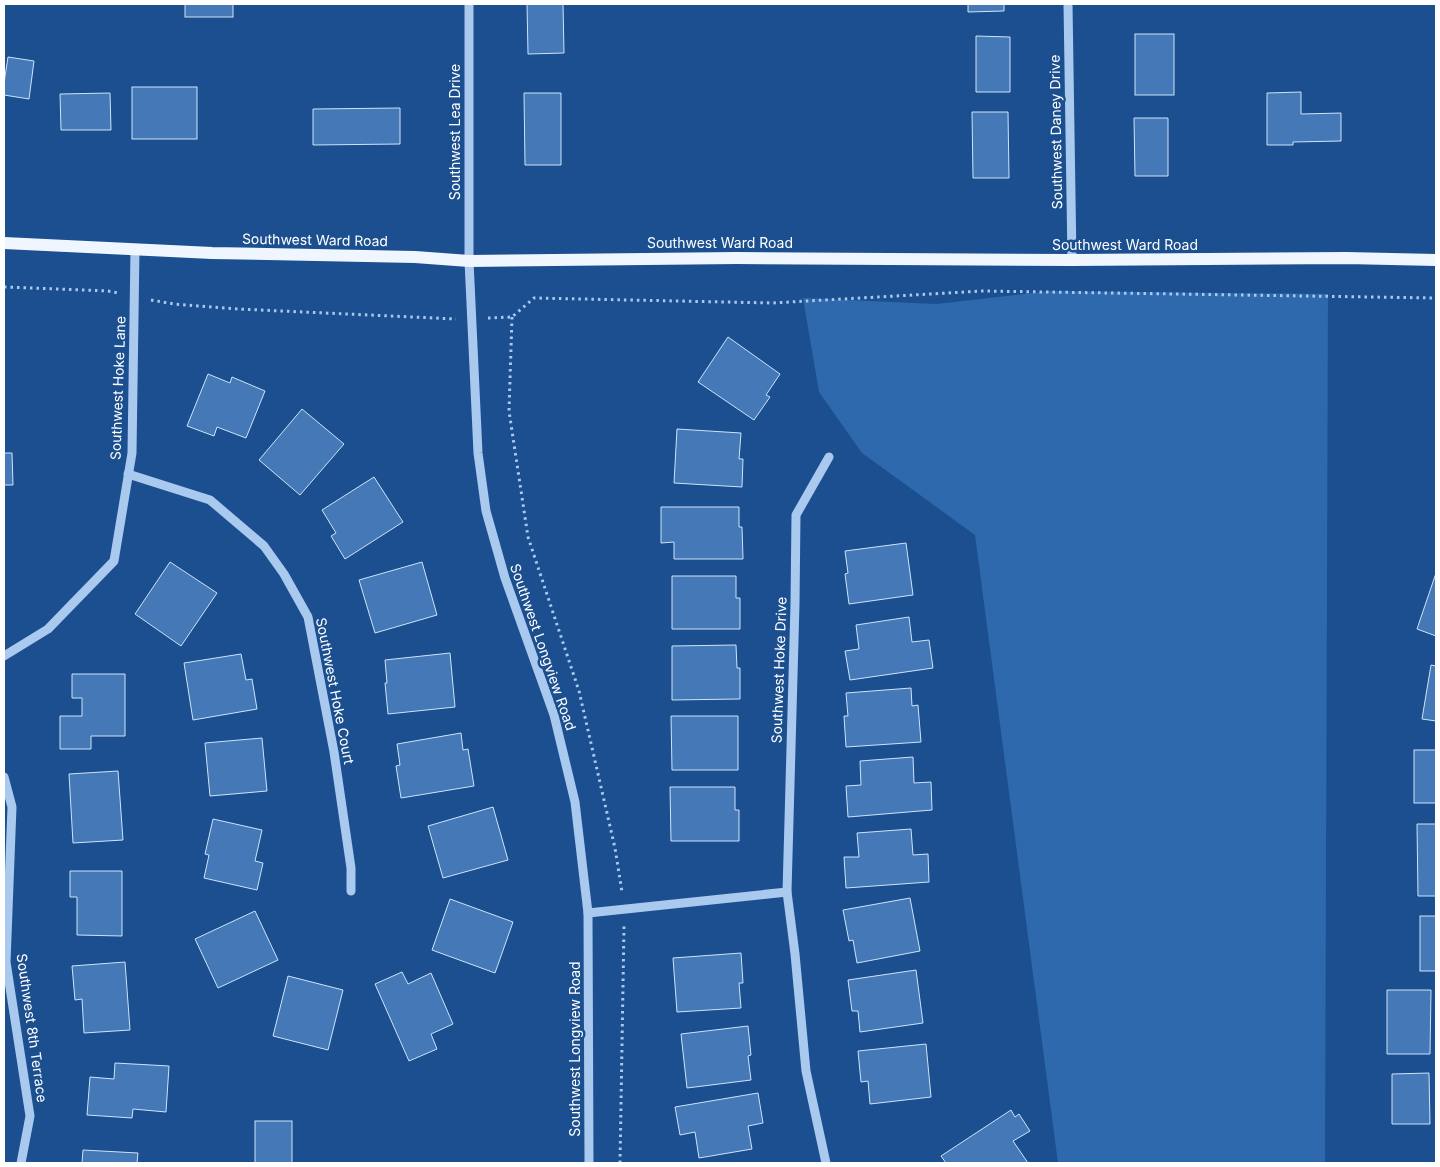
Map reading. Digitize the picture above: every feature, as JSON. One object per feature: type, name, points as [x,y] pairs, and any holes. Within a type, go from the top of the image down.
[{"type":"main road","name":"Southwest Ward Road","points":[[4,243],[212,253],[469,261],[737,258],[1072,260],[1346,258],[1436,260]]},
{"type":"street","name":"Southwest Lea Drive","points":[[469,4],[469,261]]},
{"type":"street","name":"Southwest Daney Drive","points":[[1068,4],[1072,260]]},
{"type":"street","name":"Southwest Hoke Lane","points":[[4,656],[48,629],[114,561],[132,453],[135,249]]},
{"type":"street","name":"Southwest Longview Road","points":[[469,261],[478,453],[486,511],[505,578],[554,715],[575,802],[588,913],[589,1163]]},
{"type":"street","name":"Southwest Hoke Drive","points":[[826,1163],[806,1072],[787,892],[796,515],[829,457]]},
{"type":"street","name":"Southwest Hoke Court","points":[[128,474],[210,500],[264,546],[284,574],[308,617],[334,752],[351,868],[351,891]]},
{"type":"street","name":"Southwest 8th Terrace","points":[[4,777],[12,807],[6,962],[30,1116],[21,1163]]},
{"type":"street","points":[[588,913],[787,892]]},
{"type":"path","points":[[4,287],[108,290],[174,304],[238,309],[439,319],[512,317],[534,298],[773,303],[982,291],[1436,298]]},
{"type":"shaded area","points":[[1050,291],[1328,294],[1325,1163],[1058,1163],[975,535],[862,453],[819,392],[803,298],[936,304]]},
{"type":"building","points":[[185,4],[233,4],[233,17],[185,17]]},
{"type":"building","points":[[527,4],[563,4],[564,53],[528,54]]},
{"type":"building","points":[[968,4],[1004,4],[1004,11],[968,12]]},
{"type":"building","points":[[1135,34],[1174,34],[1174,95],[1135,95]]},
{"type":"building","points":[[976,36],[1010,37],[1010,92],[976,92]]},
{"type":"building","points":[[8,57],[34,61],[29,99],[4,95]]},
{"type":"building","points":[[132,87],[197,87],[197,139],[132,139]]},
{"type":"building","points":[[1301,92],[1301,114],[1341,113],[1341,141],[1293,142],[1293,145],[1267,145],[1267,93]]},
{"type":"building","points":[[110,93],[111,130],[61,130],[60,94]]},
{"type":"building","points":[[524,93],[561,93],[561,165],[525,165]]},
{"type":"building","points":[[400,108],[400,144],[313,145],[313,109]]},
{"type":"building","points":[[972,112],[1008,112],[1009,178],[973,178]]},
{"type":"building","points":[[1134,118],[1168,118],[1168,176],[1135,176]]},
{"type":"building","points":[[728,337],[780,374],[766,395],[770,397],[754,420],[698,382]]},
{"type":"building","points":[[208,374],[230,383],[232,377],[265,391],[246,438],[217,427],[214,436],[187,426]]},
{"type":"building","points":[[302,409],[344,444],[300,495],[259,460]]},
{"type":"building","points":[[677,429],[741,433],[739,459],[743,459],[742,487],[674,483]]},
{"type":"building","points":[[4,453],[12,453],[13,485],[4,485]]},
{"type":"building","points":[[374,477],[403,522],[345,559],[331,536],[336,533],[322,510]]},
{"type":"building","points":[[661,507],[739,507],[739,527],[742,527],[743,559],[674,559],[674,542],[661,543]]},
{"type":"building","points":[[906,543],[913,595],[849,604],[845,574],[848,573],[845,551]]},
{"type":"building","points":[[170,562],[217,593],[181,646],[135,614]]},
{"type":"building","points":[[422,562],[437,615],[375,633],[359,580]]},
{"type":"building","points":[[1436,573],[1436,636],[1417,629]]},
{"type":"building","points":[[672,576],[736,576],[736,598],[740,598],[740,629],[672,629]]},
{"type":"building","points":[[909,617],[912,642],[929,640],[933,668],[850,680],[845,651],[859,649],[856,625]]},
{"type":"building","points":[[736,645],[737,668],[740,668],[740,699],[672,700],[672,646]]},
{"type":"building","points":[[450,653],[455,707],[388,714],[385,660]]},
{"type":"building","points":[[241,654],[246,680],[252,679],[257,709],[193,720],[184,663]]},
{"type":"building","points":[[1431,665],[1436,666],[1436,721],[1422,719]]},
{"type":"building","points":[[72,674],[125,674],[125,736],[91,736],[91,749],[60,749],[60,716],[82,716],[82,698],[72,698]]},
{"type":"building","points":[[911,688],[912,706],[918,705],[921,742],[846,747],[844,716],[848,716],[846,693]]},
{"type":"building","points":[[671,716],[738,716],[738,770],[672,770]]},
{"type":"building","points":[[461,733],[463,750],[468,749],[474,786],[401,798],[396,766],[400,765],[397,744]]},
{"type":"building","points":[[262,738],[267,791],[210,796],[205,743]]},
{"type":"building","points":[[1414,750],[1436,750],[1436,803],[1414,803]]},
{"type":"building","points":[[913,757],[914,783],[931,782],[932,810],[848,817],[846,786],[861,785],[860,761]]},
{"type":"building","points":[[118,771],[123,840],[73,843],[69,774]]},
{"type":"building","points":[[670,787],[735,787],[735,810],[739,810],[739,841],[671,841]]},
{"type":"building","points":[[493,807],[508,860],[443,878],[428,826]]},
{"type":"building","points":[[213,819],[262,830],[255,861],[263,863],[257,890],[204,878],[209,855],[205,854]]},
{"type":"building","points":[[1417,824],[1436,824],[1436,896],[1418,896]]},
{"type":"building","points":[[911,829],[913,855],[928,854],[929,882],[846,888],[844,857],[859,857],[857,833]]},
{"type":"building","points":[[70,871],[122,871],[122,936],[77,935],[77,897],[70,897]]},
{"type":"building","points":[[910,898],[920,951],[857,963],[853,940],[849,941],[843,910]]},
{"type":"building","points":[[450,899],[513,922],[495,973],[432,950]]},
{"type":"building","points":[[255,911],[278,960],[218,988],[195,939]]},
{"type":"building","points":[[1420,916],[1436,916],[1436,971],[1420,971]]},
{"type":"building","points":[[741,953],[743,983],[739,983],[741,1008],[677,1012],[673,958]]},
{"type":"building","points":[[125,962],[130,1030],[84,1033],[82,999],[75,1000],[72,966]]},
{"type":"building","points":[[916,970],[923,1023],[860,1032],[858,1011],[852,1011],[848,980]]},
{"type":"building","points":[[402,972],[408,984],[431,973],[453,1024],[431,1034],[437,1049],[409,1061],[375,984]]},
{"type":"building","points":[[288,976],[343,990],[328,1050],[273,1036]]},
{"type":"building","points":[[1387,990],[1431,990],[1430,1054],[1387,1054]]},
{"type":"building","points":[[748,1026],[751,1055],[748,1056],[751,1080],[687,1088],[681,1034]]},
{"type":"building","points":[[926,1044],[931,1097],[870,1104],[868,1081],[861,1082],[858,1051]]},
{"type":"building","points":[[115,1063],[169,1066],[166,1112],[133,1109],[132,1118],[87,1115],[90,1077],[114,1079]]},
{"type":"building","points":[[1429,1073],[1430,1124],[1392,1124],[1392,1074]]},
{"type":"building","points":[[758,1093],[763,1123],[748,1126],[752,1149],[699,1158],[695,1132],[680,1135],[675,1107]]},
{"type":"building","points":[[1011,1110],[1015,1117],[1019,1114],[1030,1131],[1013,1141],[1028,1163],[946,1163],[941,1156]]},
{"type":"building","points":[[255,1121],[292,1121],[292,1163],[255,1163]]},
{"type":"building","points":[[83,1150],[138,1153],[137,1163],[82,1163]]}]
